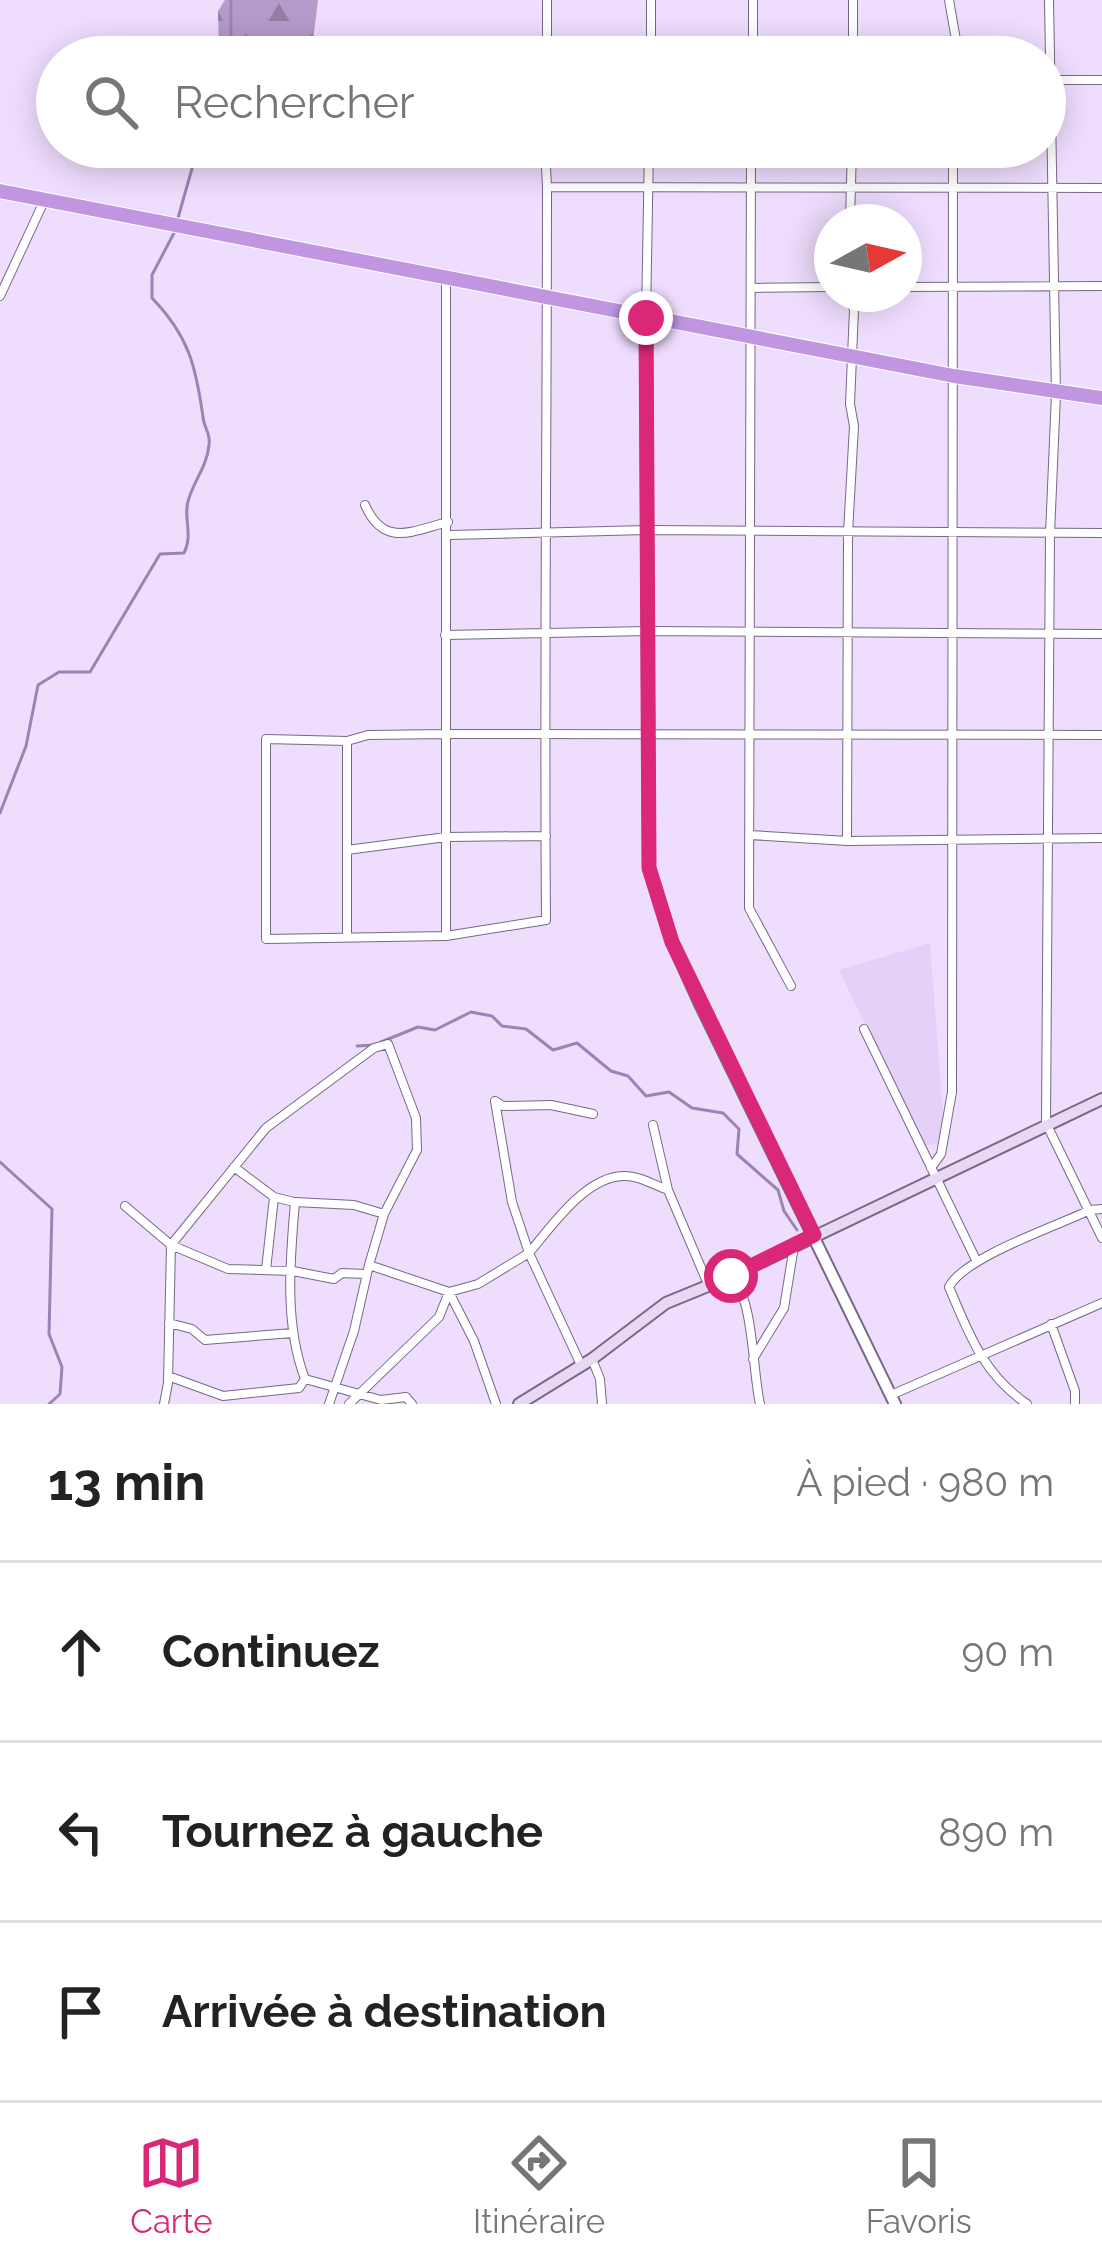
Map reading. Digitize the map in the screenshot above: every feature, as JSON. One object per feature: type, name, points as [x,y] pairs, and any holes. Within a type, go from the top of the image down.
[{"type":"highway","points":[[0,191],[954,376],[1102,398]]},
{"type":"main road","points":[[519,1404],[665,1303],[731,1276],[933,1172],[1102,1099]]},
{"type":"street","points":[[547,0],[547,36]]},
{"type":"street","points":[[651,0],[651,36]]},
{"type":"street","points":[[753,0],[753,36]]},
{"type":"street","points":[[853,0],[853,36]]},
{"type":"street","points":[[949,0],[955,36]]},
{"type":"street","points":[[1049,0],[1049,36]]},
{"type":"street","points":[[1066,80],[1102,80]]},
{"type":"street","points":[[546,168],[545,531],[546,736],[546,920],[446,936],[266,939],[266,739],[346,741],[368,735],[446,734],[546,736],[1102,735]]},
{"type":"street","points":[[648,168],[649,868],[672,942],[893,1400],[977,1355],[1102,1303]]},
{"type":"street","points":[[750,168],[749,908],[791,986]]},
{"type":"street","points":[[851,168],[851,204]]},
{"type":"street","points":[[933,1172],[947,1129],[952,1092],[952,168]]},
{"type":"street","points":[[1049,168],[1056,394],[1050,534],[1046,1123],[1102,1238]]},
{"type":"street","points":[[547,187],[1102,188]]},
{"type":"street","points":[[0,296],[46,197]]},
{"type":"street","points":[[446,276],[446,936]]},
{"type":"street","points":[[922,287],[1102,286]]},
{"type":"street","points":[[751,288],[814,287]]},
{"type":"street","points":[[847,841],[854,312]]},
{"type":"street","points":[[365,505],[375,524],[389,533],[448,522]]},
{"type":"street","points":[[449,535],[647,530],[1102,533]]},
{"type":"street","points":[[446,635],[647,631],[1102,634]]},
{"type":"street","points":[[346,741],[347,936]]},
{"type":"street","points":[[750,835],[847,841],[1102,838]]},
{"type":"street","points":[[347,850],[446,837],[546,836]]},
{"type":"street","points":[[864,1029],[977,1262]]},
{"type":"street","points":[[164,1404],[171,1245],[266,1128],[374,1048],[388,1044],[416,1118],[417,1150],[384,1214],[329,1404]]},
{"type":"street","points":[[592,1114],[551,1105],[503,1106],[495,1101],[512,1202],[529,1253],[599,1379],[602,1404]]},
{"type":"street","points":[[653,1125],[668,1190],[708,1284]]},
{"type":"street","points":[[234,1167],[274,1197],[354,1205],[384,1214]]},
{"type":"street","points":[[125,1206],[171,1245],[228,1269],[293,1271],[334,1279],[367,1269],[449,1292],[478,1284],[529,1253],[562,1214],[605,1179],[628,1175],[668,1190]]},
{"type":"street","points":[[266,1270],[274,1197]]},
{"type":"street","points":[[223,1396],[299,1388],[304,1379],[293,1350],[290,1235],[295,1202]]},
{"type":"street","points":[[1027,1404],[1003,1388],[977,1355],[950,1287],[955,1276],[977,1262],[1090,1210],[1102,1209]]},
{"type":"street","points":[[751,1361],[784,1308],[795,1244]]},
{"type":"street","points":[[731,1276],[747,1299],[751,1361],[760,1404]]},
{"type":"street","points":[[349,1404],[440,1317],[449,1292]]},
{"type":"street","points":[[449,1292],[496,1404]]},
{"type":"street","points":[[169,1323],[192,1329],[205,1340],[293,1333]]},
{"type":"street","points":[[1051,1324],[1076,1390],[1075,1404]]},
{"type":"street","points":[[168,1376],[223,1396],[232,1404]]},
{"type":"street","points":[[304,1379],[381,1400],[406,1397],[412,1404]]},
{"type":"shaded area","points":[[930,943],[945,1142],[923,1146],[839,970]]},
{"type":"green space","points":[[225,0],[318,0],[314,36],[219,36],[218,11]]},
{"type":"waterway","points":[[231,0],[231,36]]},
{"type":"waterway","points":[[178,218],[192,168]]},
{"type":"waterway","points":[[0,813],[26,746],[38,685],[59,672],[90,672],[160,554],[184,553],[187,546],[187,505],[209,441],[189,353],[152,298],[152,275],[174,233]]},
{"type":"waterway","points":[[381,1042],[418,1027],[435,1030],[471,1012],[492,1016],[502,1026],[526,1029],[553,1050],[577,1043],[611,1071],[628,1076],[646,1096],[669,1092],[692,1108],[723,1113],[739,1129],[737,1154],[778,1190],[797,1230]]},
{"type":"waterway","points":[[357,1046],[373,1045]]},
{"type":"waterway","points":[[0,1162],[52,1209],[49,1334],[62,1367],[60,1394],[49,1404]]},
{"type":"route","points":[[646,318],[649,868],[672,942],[814,1235],[731,1276]]}]
